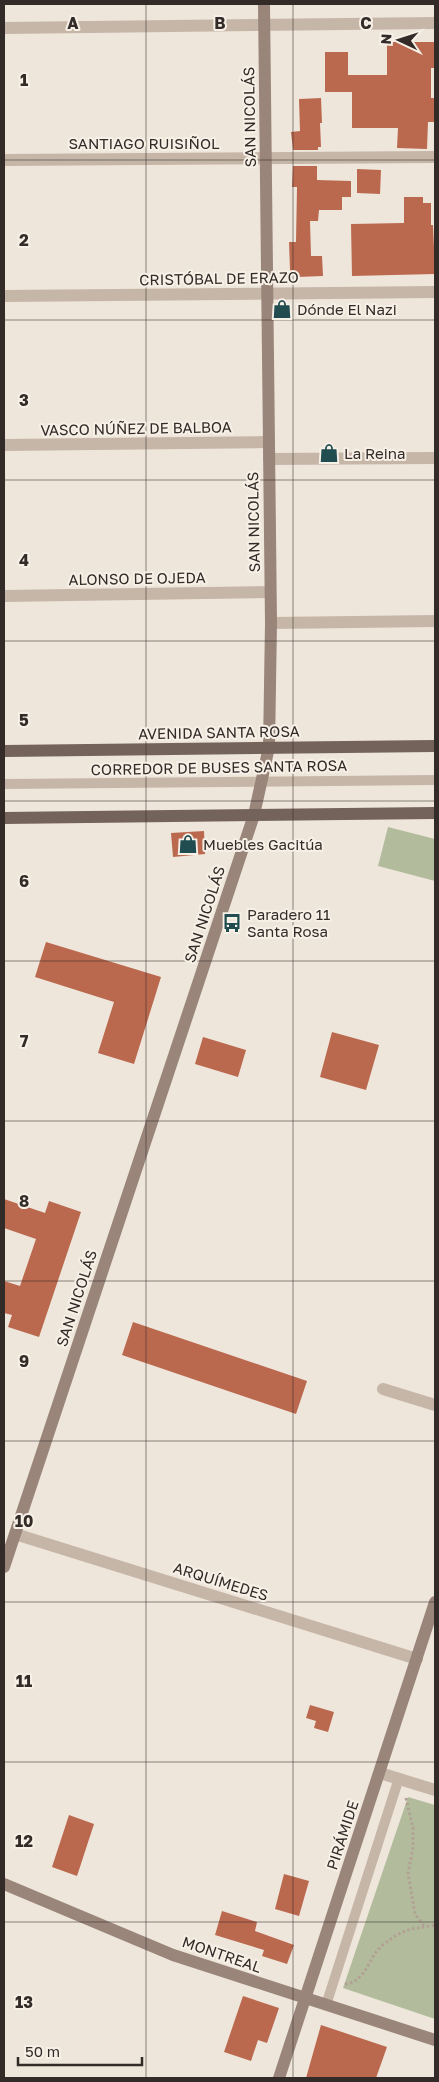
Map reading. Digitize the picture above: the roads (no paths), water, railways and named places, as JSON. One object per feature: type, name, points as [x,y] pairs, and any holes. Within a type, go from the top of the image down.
[{"type":"main road","name":"AVENIDA SANTA ROSA","points":[[4,751],[435,746]]},
{"type":"main road","points":[[4,818],[435,813]]},
{"type":"street","name":"SAN NICOLÁS","points":[[4,1567],[254,815],[269,747],[270,592],[264,4]]},
{"type":"street","points":[[4,28],[435,23]]},
{"type":"street","name":"SANTIAGO RUISIÑOL","points":[[4,160],[435,157]]},
{"type":"street","name":"CRISTÓBAL DE ERAZO","points":[[4,296],[435,292]]},
{"type":"street","name":"VASCO NÚÑEZ DE BALBOA","points":[[4,445],[268,442]]},
{"type":"street","points":[[269,459],[435,458]]},
{"type":"street","name":"ALONSO DE OJEDA","points":[[4,596],[270,592]]},
{"type":"street","points":[[270,623],[435,621]]},
{"type":"street","points":[[383,1389],[435,1405]]},
{"type":"street","name":"ARQUÍMEDES","points":[[15,1534],[417,1658]]},
{"type":"street","name":"PIRÁMIDE","points":[[279,2078],[435,1602]]},
{"type":"street","points":[[380,1773],[435,1790]]},
{"type":"street","name":"MONTREAL","points":[[4,1884],[173,1955],[435,2040]]},
{"type":"lane","name":"CORREDOR DE BUSES SANTA ROSA","points":[[4,784],[435,780]]},
{"type":"lane","points":[[326,2004],[399,1778]]},
{"type":"place","name":"Dónde El Nazi","points":[[282,309]]},
{"type":"place","name":"La Reina","points":[[329,453]]},
{"type":"place","name":"Muebles Gacitúa","points":[[188,844]]},
{"type":"place","name":"Paradero 11 Santa Rosa","points":[[232,923]]}]
